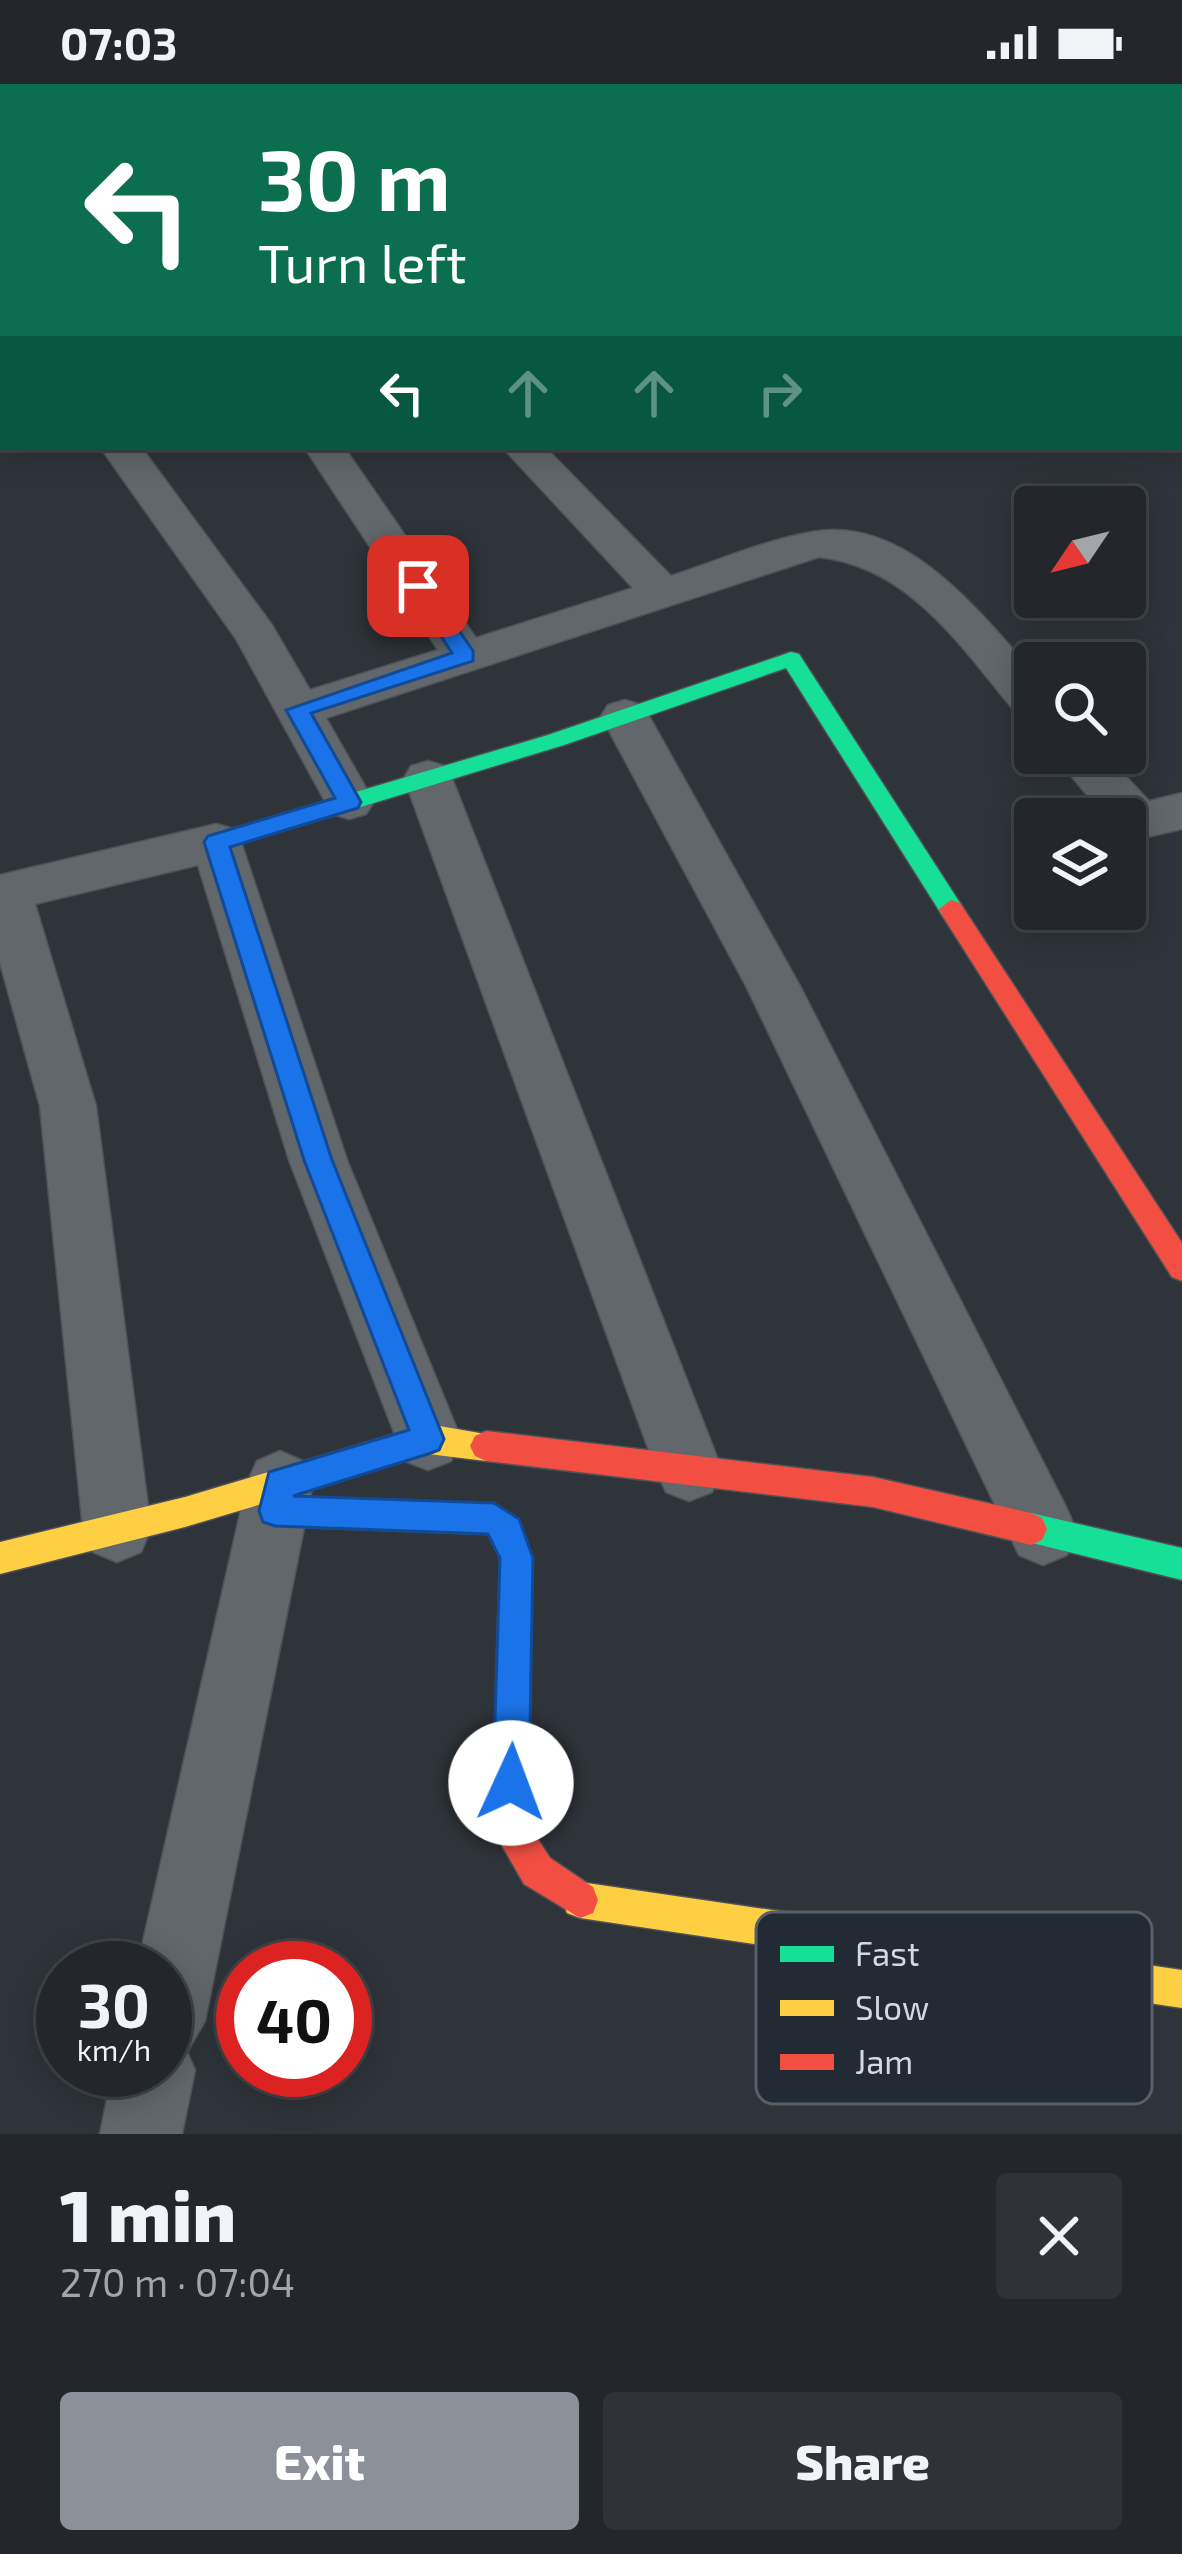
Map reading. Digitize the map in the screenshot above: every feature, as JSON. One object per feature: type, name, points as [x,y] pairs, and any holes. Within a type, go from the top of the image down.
[{"type":"street","points":[[122,450],[256,635],[350,802]]},
{"type":"street","points":[[326,450],[465,656]]},
{"type":"street","points":[[525,450],[662,593]]},
{"type":"street","points":[[298,710],[818,544],[870,548],[903,563],[1014,681]]},
{"type":"street","points":[[117,1528],[68,1106],[3,894],[216,842],[626,716],[791,659],[1182,1268]]},
{"type":"street","points":[[626,716],[772,986],[1042,1532]]},
{"type":"street","points":[[1095,774],[1138,821],[1182,811]]},
{"type":"street","points":[[428,778],[689,1470]]},
{"type":"street","points":[[216,842],[318,1160],[428,1439]]},
{"type":"street","points":[[0,1558],[117,1528],[277,1497],[428,1439],[873,1492],[1182,1564]]},
{"type":"street","points":[[277,1497],[494,1519],[507,1530],[517,1558],[510,1828],[517,1848],[539,1877],[580,1900],[756,1926]]},
{"type":"street","points":[[182,1941],[277,1497]]},
{"type":"street","points":[[1152,1985],[1182,1989]]},
{"type":"street","points":[[141,2134],[149,2097]]},
{"type":"traffic: fast","points":[[216,842],[556,740],[791,659],[951,909]]},
{"type":"traffic: fast","points":[[1031,1529],[1182,1564]]},
{"type":"traffic: slow","points":[[0,1558],[185,1512],[428,1439],[486,1446]]},
{"type":"traffic: slow","points":[[580,1900],[756,1926]]},
{"type":"traffic: slow","points":[[1152,1985],[1182,1989]]},
{"type":"traffic: jam","points":[[951,909],[1182,1268]]},
{"type":"traffic: jam","points":[[486,1446],[873,1492],[1031,1529]]},
{"type":"traffic: jam","points":[[275,1511],[494,1519],[507,1530],[516,1558],[510,1828],[537,1871],[580,1900]]},
{"type":"route","points":[[418,586],[465,656],[298,710],[350,802],[216,842],[318,1160],[428,1439],[280,1483],[275,1511],[494,1519],[507,1530],[517,1558],[511,1783]]}]
